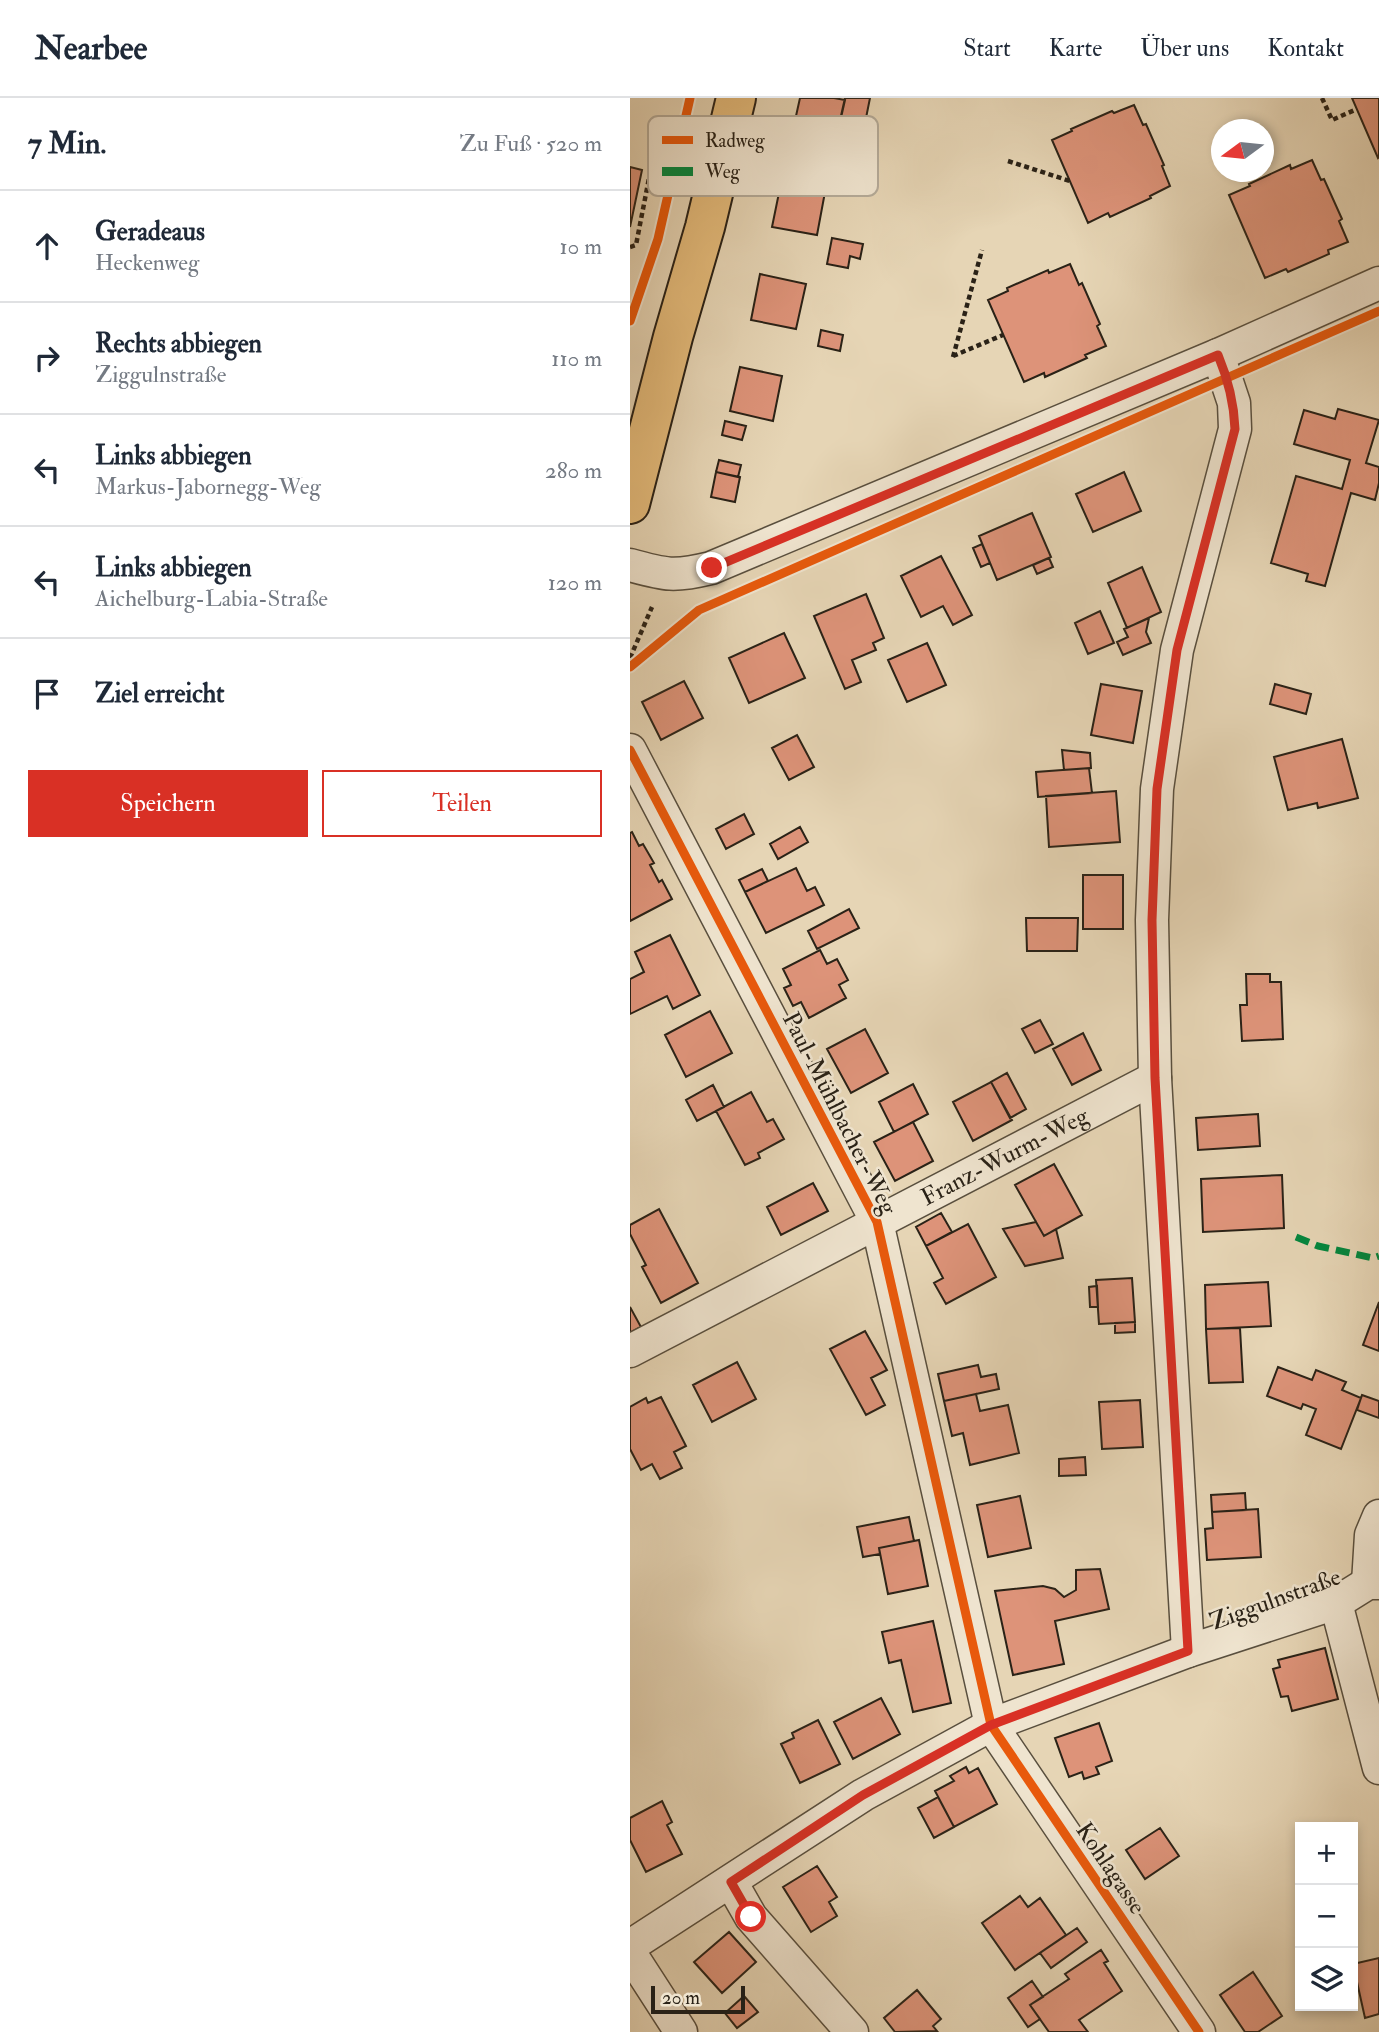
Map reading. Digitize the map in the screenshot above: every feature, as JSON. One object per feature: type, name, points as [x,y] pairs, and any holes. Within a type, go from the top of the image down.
[{"type":"main road","points":[[732,116],[736,98]]},
{"type":"main road","points":[[630,504],[712,196]]},
{"type":"street","points":[[630,565],[665,575],[686,574],[712,568],[1218,355],[1379,283]]},
{"type":"street","points":[[1188,1651],[1155,1078],[1152,920],[1157,789],[1177,650],[1235,429],[1234,403],[1218,355]]},
{"type":"street","name":"Paul-Mühlbacher-Weg","points":[[630,750],[877,1222],[991,1725]]},
{"type":"street","name":"Franz-Wurm-Weg","points":[[630,1351],[1155,1078]]},
{"type":"street","points":[[1373,1583],[1371,1535],[1379,1516]]},
{"type":"street","name":"Ziggulnstraße","points":[[630,1946],[863,1795],[991,1725],[1188,1651],[1336,1603],[1373,1583]]},
{"type":"street","points":[[1336,1603],[1379,1768]]},
{"type":"street","name":"Kohlagasse","points":[[991,1725],[1199,2032]]},
{"type":"street","points":[[731,1882],[751,1917],[852,2032]]},
{"type":"street","points":[[630,1953],[681,2032]]},
{"type":"path","points":[[1322,98],[1332,120],[1357,109]]},
{"type":"path","points":[[1008,161],[1070,181]]},
{"type":"path","points":[[630,247],[636,245],[648,183]]},
{"type":"path","points":[[982,250],[953,356],[1003,335]]},
{"type":"path","points":[[630,667],[652,607]]},
{"type":"building","points":[[800,98],[845,100],[841,116],[796,116]]},
{"type":"building","points":[[845,98],[870,98],[866,116],[841,116]]},
{"type":"building","points":[[1352,98],[1379,98],[1378,158]]},
{"type":"building","points":[[1134,105],[1143,125],[1146,124],[1170,186],[1110,217],[1108,213],[1088,223],[1052,140],[1112,111],[1114,113]]},
{"type":"building","points":[[1312,160],[1342,219],[1339,221],[1348,242],[1328,250],[1329,254],[1288,272],[1286,269],[1265,278],[1229,195],[1253,182],[1274,182],[1274,172],[1290,165],[1291,169]]},
{"type":"building","points":[[630,167],[642,170],[630,227]]},
{"type":"building","points":[[778,196],[824,196],[817,235],[772,227]]},
{"type":"building","points":[[832,238],[863,244],[860,259],[850,256],[848,268],[827,264]]},
{"type":"building","points":[[1070,264],[1079,285],[1082,283],[1100,324],[1097,326],[1106,346],[1045,377],[1044,373],[1024,382],[988,300],[1008,291],[1007,288],[1048,270],[1049,273]]},
{"type":"building","points":[[760,274],[806,284],[796,329],[751,320]]},
{"type":"building","points":[[821,330],[843,335],[840,351],[818,346]]},
{"type":"building","points":[[740,367],[782,376],[773,421],[730,411]]},
{"type":"building","points":[[1338,409],[1379,420],[1366,463],[1379,467],[1379,483],[1375,500],[1351,493],[1325,586],[1306,581],[1308,574],[1271,563],[1296,476],[1342,489],[1350,460],[1294,444],[1304,410],[1335,419]]},
{"type":"building","points":[[725,421],[746,426],[742,440],[722,435]]},
{"type":"building","points":[[719,460],[741,465],[738,477],[716,472]]},
{"type":"building","points":[[716,472],[740,477],[735,502],[711,497]]},
{"type":"building","points":[[1124,472],[1141,511],[1093,532],[1076,494]]},
{"type":"building","points":[[1032,513],[1051,557],[997,580],[979,536]]},
{"type":"building","points":[[982,544],[990,563],[981,567],[973,548]]},
{"type":"building","points":[[941,556],[972,615],[953,625],[943,606],[921,617],[901,576]]},
{"type":"building","points":[[1049,558],[1053,567],[1037,574],[1033,565]]},
{"type":"building","points":[[1142,567],[1161,612],[1127,628],[1108,583]]},
{"type":"building","points":[[866,594],[884,638],[873,643],[876,650],[852,660],[861,682],[845,689],[814,616]]},
{"type":"building","points":[[1100,611],[1114,643],[1088,654],[1075,623]]},
{"type":"building","points":[[1149,618],[1146,632],[1151,643],[1123,655],[1117,642],[1128,637],[1124,629]]},
{"type":"building","points":[[784,633],[805,678],[749,703],[729,658]]},
{"type":"building","points":[[927,643],[946,685],[907,702],[888,660]]},
{"type":"building","points":[[684,681],[703,718],[661,740],[642,702]]},
{"type":"building","points":[[1101,684],[1142,691],[1133,743],[1091,735]]},
{"type":"building","points":[[1275,684],[1311,694],[1306,714],[1270,704]]},
{"type":"building","points":[[797,735],[814,767],[789,780],[772,748]]},
{"type":"building","points":[[1342,739],[1358,798],[1318,808],[1317,803],[1288,810],[1274,757]]},
{"type":"building","points":[[1062,750],[1090,753],[1091,768],[1064,770]]},
{"type":"building","points":[[1089,768],[1092,793],[1038,797],[1036,772]]},
{"type":"building","points":[[1116,791],[1120,842],[1049,847],[1046,796]]},
{"type":"building","points":[[744,814],[754,834],[726,849],[716,829]]},
{"type":"building","points":[[800,827],[808,842],[778,859],[770,844]]},
{"type":"building","points":[[632,832],[639,846],[643,844],[654,863],[650,865],[672,899],[630,921],[630,833]]},
{"type":"building","points":[[796,868],[807,891],[815,887],[824,905],[766,933],[745,892]]},
{"type":"building","points":[[762,869],[768,881],[745,892],[739,880]]},
{"type":"building","points":[[1083,875],[1123,875],[1123,929],[1083,929]]},
{"type":"building","points":[[849,909],[859,928],[817,949],[808,931]]},
{"type":"building","points":[[1026,918],[1078,918],[1077,951],[1027,951]]},
{"type":"building","points":[[670,935],[700,995],[673,1009],[667,996],[630,1014],[630,979],[644,972],[635,952]]},
{"type":"building","points":[[820,950],[827,964],[837,959],[848,980],[839,985],[846,998],[809,1018],[801,1002],[793,1006],[784,988],[791,985],[783,969]]},
{"type":"building","points":[[1246,974],[1270,974],[1270,982],[1281,982],[1283,1039],[1242,1041],[1240,1005],[1247,1005]]},
{"type":"building","points":[[710,1011],[732,1053],[686,1077],[665,1035]]},
{"type":"building","points":[[1040,1020],[1053,1044],[1035,1053],[1022,1029]]},
{"type":"building","points":[[865,1029],[888,1073],[851,1093],[827,1049]]},
{"type":"building","points":[[1083,1033],[1101,1070],[1072,1085],[1053,1049]]},
{"type":"building","points":[[1007,1073],[1026,1109],[1010,1118],[991,1082]]},
{"type":"building","points":[[991,1082],[1012,1120],[973,1141],[953,1102]]},
{"type":"building","points":[[913,1084],[928,1114],[894,1132],[879,1102]]},
{"type":"building","points":[[713,1085],[724,1107],[697,1121],[686,1100]]},
{"type":"building","points":[[751,1092],[767,1122],[773,1119],[784,1139],[758,1153],[760,1158],[745,1165],[716,1111]]},
{"type":"building","points":[[1258,1114],[1260,1146],[1198,1150],[1196,1118]]},
{"type":"building","points":[[913,1122],[933,1161],[895,1181],[874,1142]]},
{"type":"building","points":[[1054,1164],[1082,1215],[1044,1236],[1015,1185]]},
{"type":"building","points":[[1282,1175],[1284,1228],[1203,1232],[1201,1179]]},
{"type":"building","points":[[813,1183],[828,1211],[781,1235],[767,1207]]},
{"type":"building","points":[[659,1209],[698,1283],[661,1303],[642,1267],[646,1265],[630,1234],[630,1225]]},
{"type":"building","points":[[941,1213],[952,1232],[926,1246],[916,1227]]},
{"type":"building","points":[[1036,1222],[1044,1236],[1056,1229],[1063,1258],[1025,1266],[1003,1229]]},
{"type":"building","points":[[968,1224],[996,1277],[946,1304],[934,1283],[943,1278],[926,1246]]},
{"type":"building","points":[[1132,1278],[1135,1322],[1099,1324],[1096,1280]]},
{"type":"building","points":[[1268,1282],[1271,1326],[1206,1329],[1205,1285]]},
{"type":"building","points":[[1097,1286],[1098,1307],[1090,1307],[1089,1287]]},
{"type":"building","points":[[1379,1302],[1379,1351],[1363,1345]]},
{"type":"building","points":[[630,1307],[641,1327],[630,1333]]},
{"type":"building","points":[[1135,1322],[1135,1332],[1115,1333],[1115,1323]]},
{"type":"building","points":[[1240,1328],[1243,1382],[1209,1383],[1206,1329]]},
{"type":"building","points":[[865,1331],[887,1370],[871,1378],[885,1405],[866,1415],[830,1349]]},
{"type":"building","points":[[737,1362],[756,1399],[712,1422],[693,1385]]},
{"type":"building","points":[[978,1365],[981,1377],[996,1374],[999,1389],[944,1401],[938,1374]]},
{"type":"building","points":[[1278,1367],[1312,1380],[1316,1370],[1346,1382],[1342,1390],[1361,1398],[1341,1449],[1306,1435],[1316,1409],[1303,1404],[1301,1409],[1267,1396]]},
{"type":"building","points":[[976,1394],[980,1411],[1008,1405],[1019,1453],[970,1465],[963,1433],[952,1436],[944,1401]]},
{"type":"building","points":[[1362,1395],[1379,1401],[1379,1418],[1357,1410]]},
{"type":"building","points":[[661,1397],[686,1446],[674,1452],[682,1468],[660,1479],[652,1464],[641,1470],[630,1449],[630,1407],[646,1398],[648,1403]]},
{"type":"building","points":[[1140,1400],[1143,1447],[1102,1449],[1099,1402]]},
{"type":"building","points":[[1085,1457],[1086,1475],[1059,1476],[1059,1459]]},
{"type":"building","points":[[1245,1493],[1246,1510],[1212,1512],[1211,1495]]},
{"type":"building","points":[[1020,1496],[1031,1548],[988,1557],[977,1505]]},
{"type":"building","points":[[1258,1509],[1261,1557],[1207,1560],[1205,1529],[1213,1528],[1212,1512]]},
{"type":"building","points":[[909,1517],[914,1541],[879,1548],[880,1554],[863,1557],[857,1527]]},
{"type":"building","points":[[919,1540],[928,1586],[888,1594],[879,1548]]},
{"type":"building","points":[[1100,1569],[1109,1609],[1055,1621],[1064,1664],[1013,1675],[995,1591],[1043,1586],[1055,1589],[1064,1597],[1076,1590],[1076,1570]]},
{"type":"building","points":[[933,1621],[951,1703],[913,1712],[901,1660],[889,1663],[882,1632]]},
{"type":"building","points":[[1325,1648],[1338,1699],[1292,1711],[1288,1696],[1281,1697],[1273,1669],[1280,1667],[1278,1660]]},
{"type":"building","points":[[881,1698],[900,1734],[853,1759],[834,1722]]},
{"type":"building","points":[[818,1720],[840,1764],[800,1783],[781,1744],[794,1738],[792,1733]]},
{"type":"building","points":[[1099,1723],[1112,1761],[1096,1767],[1099,1774],[1084,1779],[1082,1772],[1069,1777],[1055,1738]]},
{"type":"building","points":[[966,1767],[969,1773],[978,1768],[997,1804],[954,1827],[935,1791],[954,1781],[950,1776]]},
{"type":"building","points":[[938,1797],[954,1827],[934,1838],[918,1808]]},
{"type":"building","points":[[662,1801],[672,1822],[667,1825],[682,1854],[646,1872],[630,1840],[630,1818]]},
{"type":"building","points":[[1160,1828],[1179,1856],[1145,1879],[1126,1850]]},
{"type":"building","points":[[817,1866],[837,1897],[829,1902],[837,1916],[811,1932],[783,1887]]},
{"type":"building","points":[[1020,1896],[1028,1907],[1040,1898],[1066,1935],[1015,1970],[982,1923]]},
{"type":"building","points":[[1077,1928],[1087,1942],[1051,1968],[1040,1953]]},
{"type":"building","points":[[729,1932],[756,1962],[722,1993],[694,1962]]},
{"type":"building","points":[[1101,1950],[1108,1961],[1104,1963],[1122,1991],[1079,2020],[1088,2032],[1049,2032],[1030,2005],[1069,1979],[1065,1974]]},
{"type":"building","points":[[1379,1958],[1379,2014],[1365,2018],[1358,1986],[1358,1963]]},
{"type":"building","points":[[1253,1972],[1282,2016],[1258,2032],[1245,2032],[1220,1995]]},
{"type":"building","points":[[1032,1981],[1043,1997],[1030,2005],[1040,2019],[1028,2027],[1008,1998]]},
{"type":"building","points":[[917,1990],[941,2019],[933,2026],[937,2031],[895,2032],[884,2018]]},
{"type":"building","points":[[744,1996],[758,2012],[737,2028],[725,2013]]},
{"type":"marked path","points":[[1296,1237],[1318,1246],[1373,1258],[1379,1256]]},
{"type":"cycle path","points":[[686,116],[690,98]]},
{"type":"cycle path","points":[[630,321],[658,239],[668,196]]},
{"type":"cycle path","points":[[630,667],[699,610],[1379,311]]},
{"type":"cycle path","points":[[630,750],[877,1222],[991,1725],[1199,2032]]},
{"type":"route","points":[[712,568],[1218,355],[1227,376],[1234,403],[1235,429],[1177,650],[1157,789],[1152,920],[1155,1078],[1188,1651],[991,1725],[863,1795],[731,1882],[751,1917]]}]
